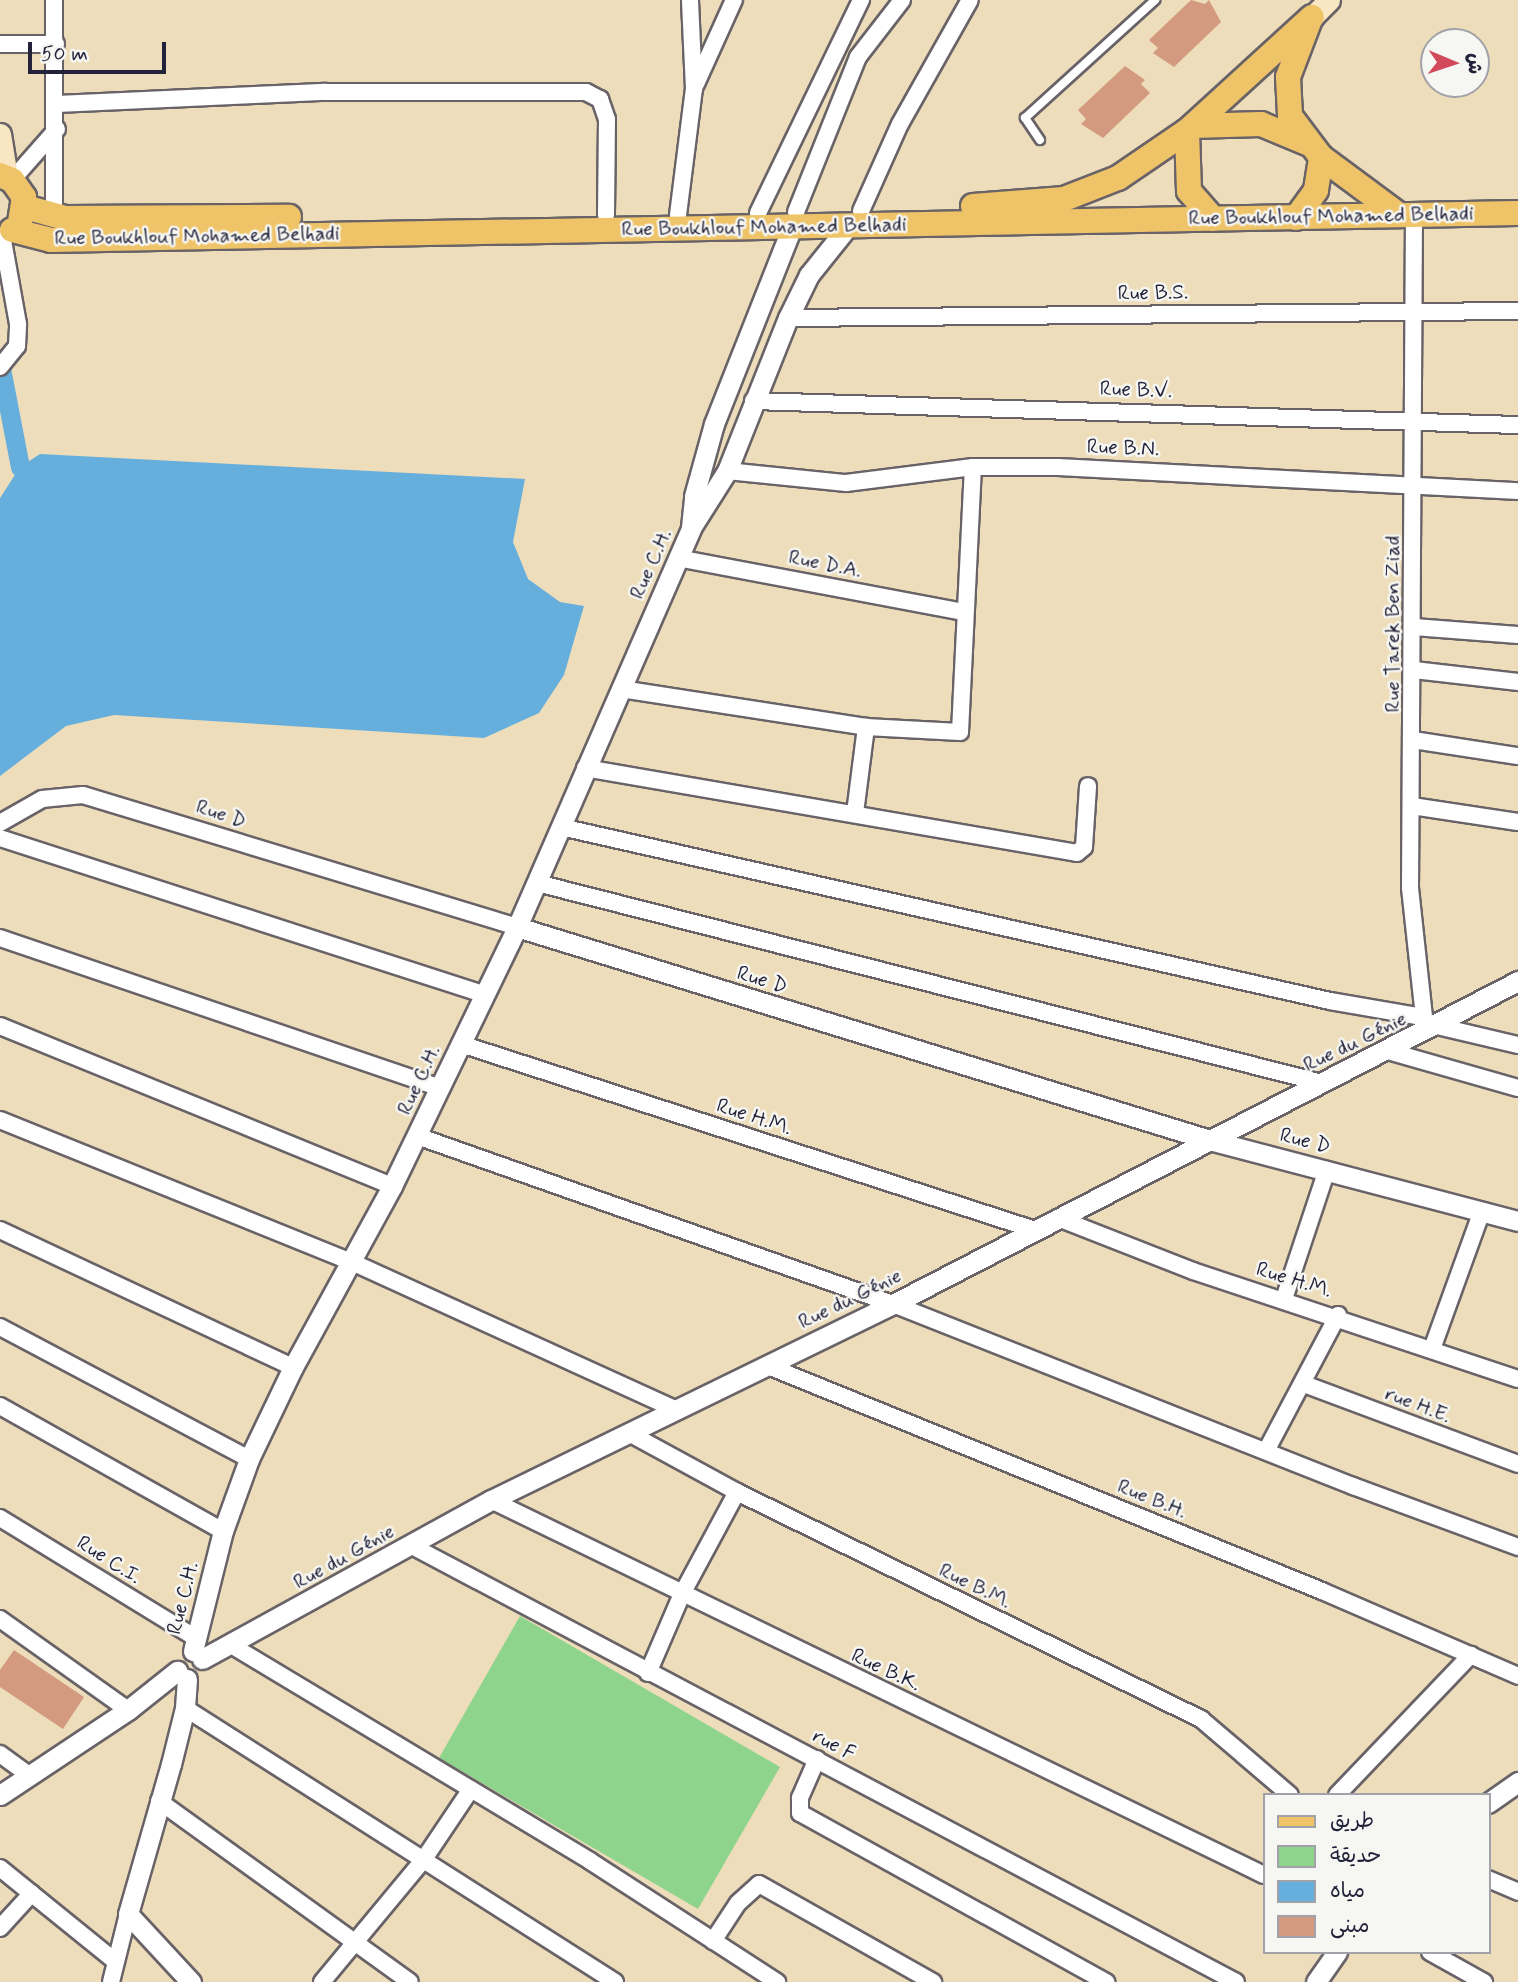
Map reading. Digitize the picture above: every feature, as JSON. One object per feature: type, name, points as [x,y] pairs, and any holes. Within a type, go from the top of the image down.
[{"type":"main road","name":"Rue Boukhlouf Mohamed Belhadi","points":[[855,218],[1064,199],[1118,178],[1190,129],[1320,8]]},
{"type":"main road","points":[[1297,218],[1316,190],[1315,150],[1290,116],[1286,95],[1288,77],[1320,8]]},
{"type":"main road","points":[[1213,219],[1189,191],[1190,129],[1261,124],[1315,150],[1407,215]]},
{"type":"main road","points":[[0,134],[6,177],[20,188],[25,207],[5,234]]},
{"type":"main road","name":"Rue Boukhlouf Mohamed Belhadi","points":[[25,207],[54,217],[758,213],[794,219]]},
{"type":"main road","name":"Rue Boukhlouf Mohamed Belhadi","points":[[5,234],[51,240],[794,219],[1213,219],[1518,213]]},
{"type":"street","points":[[54,0],[57,104],[54,217]]},
{"type":"street","points":[[678,215],[694,89],[690,0]]},
{"type":"street","points":[[694,89],[734,0]]},
{"type":"street","points":[[758,213],[861,0]]},
{"type":"street","points":[[794,219],[867,43],[902,0]]},
{"type":"street","points":[[855,218],[901,124],[970,0]]},
{"type":"street","points":[[845,32],[867,43]]},
{"type":"street","points":[[0,44],[56,44]]},
{"type":"street","points":[[57,104],[326,92],[586,92],[600,99],[607,119],[606,215]]},
{"type":"street","points":[[6,177],[57,129]]},
{"type":"street","name":"Rue Tarek Ben Ziad","points":[[1407,215],[1415,311],[1414,670],[1410,888],[1429,1025]]},
{"type":"street","name":"Rue C.H.","points":[[197,1649],[223,1531],[249,1458],[293,1367],[392,1186],[517,927],[691,528],[727,471],[753,401],[809,275],[855,218]]},
{"type":"street","name":"Rue C.H.","points":[[691,528],[694,496],[714,424],[794,219]]},
{"type":"street","points":[[0,367],[17,346],[18,324],[5,234]]},
{"type":"street","name":"Rue B.S.","points":[[788,318],[1518,311]]},
{"type":"street","name":"Rue B.V.","points":[[753,401],[1518,425]]},
{"type":"street","points":[[621,689],[866,727],[960,732],[963,612],[972,467]]},
{"type":"street","name":"Rue B.N.","points":[[727,471],[846,484],[972,467],[1174,471],[1518,491]]},
{"type":"street","name":"Rue D.A.","points":[[678,558],[963,612]]},
{"type":"street","points":[[1414,628],[1518,635]]},
{"type":"street","points":[[1414,670],[1518,682]]},
{"type":"street","points":[[855,813],[866,727]]},
{"type":"street","points":[[1413,740],[1518,756]]},
{"type":"street","points":[[585,768],[1077,853],[1084,847],[1088,786]]},
{"type":"street","name":"Rue D","points":[[0,823],[42,799],[83,794],[1213,1141],[1518,1221]]},
{"type":"street","points":[[1412,806],[1518,822]]},
{"type":"street","points":[[561,827],[1518,1045]]},
{"type":"street","points":[[0,838],[483,994]]},
{"type":"street","points":[[537,883],[1322,1083]]},
{"type":"street","points":[[0,938],[440,1088]]},
{"type":"street","name":"Rue du Génie","points":[[197,1649],[231,1645],[491,1500],[893,1304],[1388,1051],[1429,1025],[1518,981]]},
{"type":"street","points":[[0,1026],[392,1186]]},
{"type":"street","name":"Rue H.M.","points":[[461,1044],[1035,1230]]},
{"type":"street","points":[[1388,1051],[1518,1088]]},
{"type":"street","points":[[0,1120],[352,1262],[674,1409]]},
{"type":"street","points":[[417,1136],[893,1304],[1518,1547]]},
{"type":"street","points":[[1284,1299],[1327,1170]]},
{"type":"street","points":[[1432,1349],[1482,1211]]},
{"type":"street","name":"Rue H.M.","points":[[1058,1218],[1193,1271],[1338,1315],[1518,1379]]},
{"type":"street","points":[[0,1230],[293,1367]]},
{"type":"street","points":[[1266,1451],[1304,1384],[1338,1315]]},
{"type":"street","points":[[0,1327],[249,1458]]},
{"type":"street","name":"Rue B.H.","points":[[768,1366],[1518,1676]]},
{"type":"street","name":"rue H.E.","points":[[1304,1384],[1518,1464]]},
{"type":"street","points":[[0,1406],[223,1531]]},
{"type":"street","name":"Rue B.M.","points":[[629,1433],[737,1492],[1201,1719],[1288,1793]]},
{"type":"street","points":[[648,1673],[682,1594],[737,1492]]},
{"type":"street","name":"Rue B.K.","points":[[491,1500],[1262,1874]]},
{"type":"street","name":"Rue C.I.","points":[[0,1518],[197,1649]]},
{"type":"street","name":"rue F","points":[[412,1546],[1236,1982]]},
{"type":"street","points":[[0,1619],[128,1710]]},
{"type":"street","points":[[231,1645],[471,1789],[777,1982]]},
{"type":"street","points":[[0,1795],[28,1774],[182,1675],[198,1676],[197,1649]]},
{"type":"street","points":[[1339,1793],[1471,1655]]},
{"type":"street","points":[[111,1982],[185,1708],[182,1675]]},
{"type":"street","points":[[185,1708],[615,1982]]},
{"type":"street","points":[[0,1754],[28,1774]]},
{"type":"street","points":[[817,1759],[800,1798],[800,1813],[1106,1982]]},
{"type":"street","points":[[1490,1802],[1518,1782]]},
{"type":"street","points":[[322,1982],[424,1859],[471,1789]]},
{"type":"street","points":[[159,1801],[410,1982]]},
{"type":"street","points":[[0,1868],[115,1961]]},
{"type":"street","points":[[1490,1880],[1518,1892]]},
{"type":"street","points":[[713,1941],[738,1903],[759,1884],[933,1982]]},
{"type":"street","points":[[0,1928],[32,1893]]},
{"type":"street","points":[[128,1914],[191,1982]]},
{"type":"street","points":[[1316,1982],[1336,1954]]},
{"type":"street","points":[[1434,1954],[1484,1982]]},
{"type":"lane","points":[[1040,140],[1025,118],[1155,0]]},
{"type":"green space","points":[[520,1616],[780,1767],[698,1909],[439,1758]]},
{"type":"water","points":[[40,454],[525,479],[513,542],[528,579],[560,602],[584,606],[564,675],[539,713],[484,738],[114,715],[66,726],[0,776],[0,498],[20,467]]},
{"type":"building","points":[[1191,0],[1205,4],[1209,0],[1221,22],[1174,67],[1153,53],[1158,48],[1149,40]]},
{"type":"building","points":[[1125,66],[1145,80],[1141,84],[1150,93],[1103,138],[1081,124],[1086,119],[1078,110]]},
{"type":"building","points":[[14,1650],[84,1697],[63,1729],[0,1687],[0,1670]]},
{"type":"waterway","points":[[0,363],[20,467]]}]
